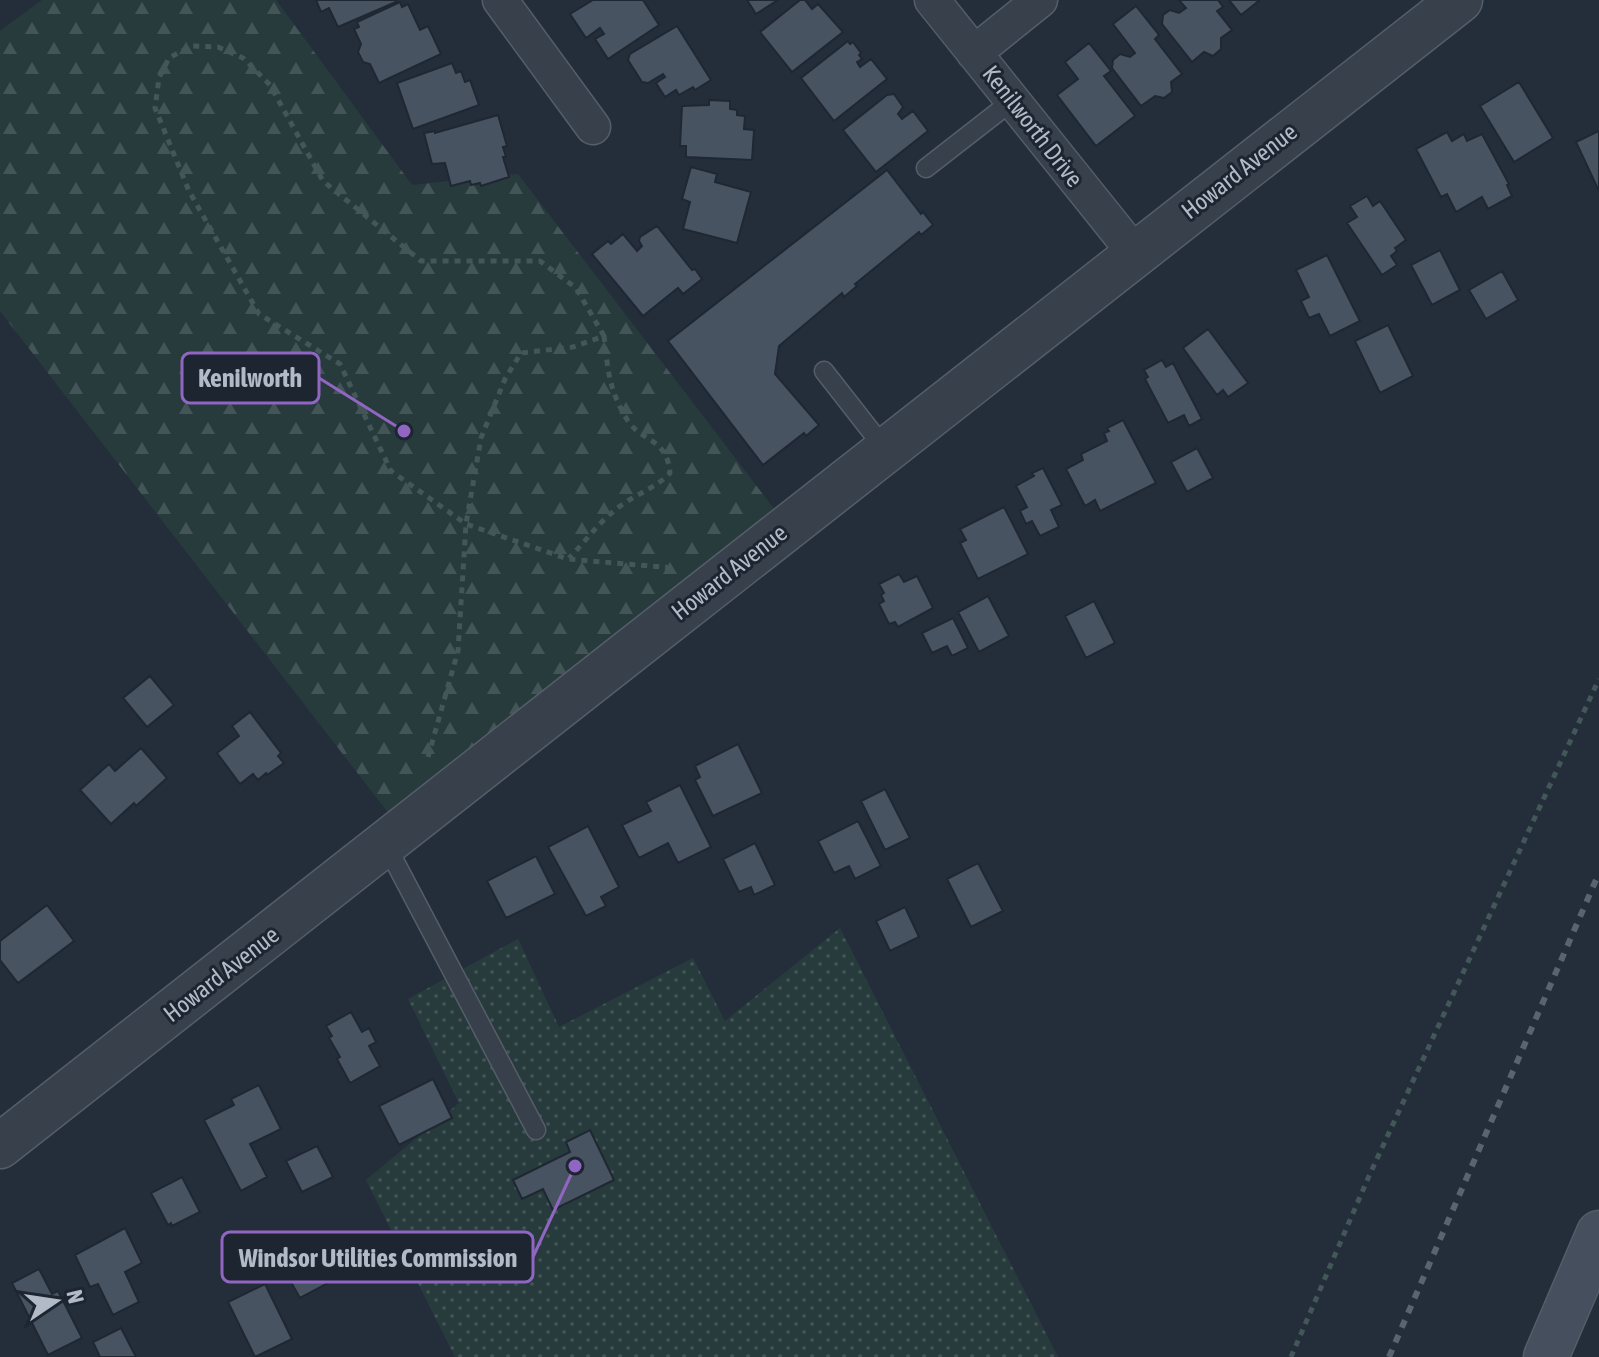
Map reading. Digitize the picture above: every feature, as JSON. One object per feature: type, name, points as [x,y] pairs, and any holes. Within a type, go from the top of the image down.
[{"type":"main road","points":[[1546,1357],[1599,1233]]},
{"type":"street","points":[[500,0],[593,127]]},
{"type":"street","name":"Kenilworth Drive","points":[[932,0],[1134,252]]},
{"type":"street","points":[[974,53],[1040,0]]},
{"type":"street","name":"Howard Avenue","points":[[0,1146],[386,845],[1134,252],[1460,0]]},
{"type":"lane","points":[[926,168],[1012,101]]},
{"type":"lane","points":[[824,371],[885,449]]},
{"type":"lane","points":[[386,845],[536,1130]]},
{"type":"path","points":[[568,559],[595,526],[622,504],[661,484],[670,473],[669,459],[650,438],[630,425],[610,386],[604,336],[576,288],[540,261],[421,261],[323,181],[270,85],[243,58],[218,47],[191,46],[169,58],[159,78],[155,108],[189,191],[259,314],[340,364],[391,471],[466,524],[568,559],[674,568]]},
{"type":"path","points":[[428,757],[458,651],[466,524],[481,438],[505,379],[521,353],[573,347],[604,336]]},
{"type":"path","points":[[1291,1357],[1369,1176],[1599,679]]},
{"type":"green space","points":[[42,0],[276,0],[412,185],[518,174],[778,514],[393,819],[0,311],[0,31]]},
{"type":"green space","points":[[840,928],[1058,1357],[455,1357],[366,1180],[459,1103],[408,999],[518,939],[559,1027],[693,958],[725,1021]]},
{"type":"building","points":[[316,0],[396,2],[338,27],[329,8],[321,12]]},
{"type":"building","points":[[593,0],[643,0],[659,25],[608,59],[595,39],[604,34],[600,28],[586,38],[570,14]]},
{"type":"building","points":[[747,0],[778,0],[756,14]]},
{"type":"building","points":[[800,0],[805,0],[812,9],[818,4],[843,32],[792,72],[760,32]]},
{"type":"building","points":[[1179,0],[1218,0],[1223,7],[1217,11],[1232,30],[1221,38],[1221,49],[1213,56],[1204,52],[1192,62],[1162,24],[1163,15],[1170,10],[1179,13],[1186,8]]},
{"type":"building","points":[[1229,0],[1260,0],[1241,15]]},
{"type":"building","points":[[400,2],[402,7],[408,4],[420,30],[428,26],[441,54],[379,83],[370,64],[363,62],[358,52],[361,44],[354,29],[359,27],[357,22]]},
{"type":"building","points":[[1136,6],[1159,35],[1155,39],[1182,74],[1171,82],[1172,92],[1164,98],[1155,96],[1141,106],[1112,68],[1113,60],[1120,54],[1130,57],[1135,53],[1113,24]]},
{"type":"building","points":[[677,26],[711,80],[695,90],[693,87],[679,95],[676,90],[665,97],[656,83],[665,77],[663,74],[648,83],[642,82],[628,60],[630,54]]},
{"type":"building","points":[[848,41],[850,44],[853,42],[861,53],[862,59],[857,62],[860,67],[871,59],[887,79],[834,121],[801,78]]},
{"type":"building","points":[[1089,43],[1111,71],[1104,76],[1135,116],[1096,146],[1057,95],[1078,79],[1065,62]]},
{"type":"building","points":[[452,63],[456,73],[461,71],[465,82],[470,80],[479,105],[413,129],[397,83]]},
{"type":"building","points":[[1519,82],[1553,138],[1514,162],[1480,106]]},
{"type":"building","points":[[894,94],[903,107],[898,114],[902,119],[913,111],[928,131],[876,172],[843,130],[887,95]]},
{"type":"building","points":[[709,100],[730,101],[730,109],[737,110],[737,115],[745,116],[744,129],[754,130],[752,160],[686,157],[686,146],[680,146],[682,106],[709,105]]},
{"type":"building","points":[[498,115],[507,146],[503,147],[506,157],[503,157],[509,177],[481,186],[480,183],[471,185],[470,181],[451,186],[445,163],[432,164],[424,133],[435,133]]},
{"type":"building","points":[[1599,131],[1599,191],[1576,142]]},
{"type":"building","points":[[1447,132],[1452,141],[1464,134],[1467,141],[1482,134],[1509,184],[1512,196],[1488,209],[1482,197],[1456,212],[1447,194],[1441,197],[1416,149]]},
{"type":"building","points":[[691,167],[717,174],[715,182],[751,192],[737,243],[683,229],[690,202],[682,199]]},
{"type":"building","points":[[887,170],[933,225],[921,235],[919,232],[855,284],[857,286],[844,297],[842,293],[779,346],[775,374],[819,425],[763,465],[668,341]]},
{"type":"building","points":[[1367,196],[1373,206],[1380,201],[1406,240],[1395,248],[1397,251],[1391,256],[1397,265],[1382,275],[1347,223],[1357,217],[1350,206]]},
{"type":"building","points":[[657,226],[702,279],[683,294],[678,288],[643,316],[592,254],[623,234],[637,251],[642,246],[640,237]]},
{"type":"building","points":[[1440,250],[1460,290],[1432,305],[1411,265]]},
{"type":"building","points":[[1327,255],[1360,321],[1330,336],[1319,314],[1309,318],[1301,301],[1309,297],[1296,270]]},
{"type":"building","points":[[1502,271],[1518,300],[1486,319],[1469,290]]},
{"type":"building","points":[[1388,325],[1413,376],[1380,393],[1355,341]]},
{"type":"building","points":[[1208,329],[1248,383],[1228,397],[1223,390],[1217,395],[1183,348]]},
{"type":"building","points":[[1162,360],[1166,367],[1173,363],[1202,419],[1189,426],[1184,415],[1168,423],[1145,379],[1148,377],[1144,370]]},
{"type":"building","points":[[1123,420],[1156,483],[1100,511],[1095,500],[1085,506],[1066,469],[1083,460],[1081,454],[1107,441],[1104,433],[1109,431],[1107,428]]},
{"type":"building","points":[[1197,448],[1213,478],[1187,492],[1171,462]]},
{"type":"building","points":[[1043,468],[1062,505],[1051,510],[1059,527],[1040,536],[1032,521],[1026,524],[1020,511],[1027,507],[1016,486]]},
{"type":"building","points":[[1004,507],[1028,554],[978,579],[960,543],[966,540],[960,529]]},
{"type":"building","points":[[899,574],[904,582],[917,576],[933,608],[898,627],[895,622],[889,624],[879,604],[884,601],[881,595],[884,593],[879,584]]},
{"type":"building","points":[[988,596],[1009,636],[979,652],[958,612]]},
{"type":"building","points":[[1094,601],[1115,643],[1086,658],[1065,616]]},
{"type":"building","points":[[953,618],[968,648],[952,656],[947,646],[932,653],[922,633]]},
{"type":"building","points":[[150,676],[174,705],[147,727],[123,698]]},
{"type":"building","points":[[250,712],[281,753],[278,756],[284,763],[258,780],[253,774],[240,784],[217,753],[239,736],[232,726]]},
{"type":"building","points":[[738,744],[762,793],[713,816],[695,780],[700,777],[695,766]]},
{"type":"building","points":[[141,748],[167,778],[111,824],[80,790],[109,764],[115,771]]},
{"type":"building","points":[[680,785],[711,847],[678,863],[668,843],[639,858],[622,825],[651,811],[646,802]]},
{"type":"building","points":[[885,789],[910,838],[885,850],[861,801]]},
{"type":"building","points":[[858,821],[881,866],[855,879],[849,866],[834,873],[818,841]]},
{"type":"building","points":[[588,826],[619,887],[601,897],[606,906],[586,916],[548,847]]},
{"type":"building","points":[[755,843],[775,885],[754,895],[751,887],[739,892],[723,859]]},
{"type":"building","points":[[536,856],[555,894],[506,918],[487,881]]},
{"type":"building","points":[[978,863],[1003,911],[971,927],[947,879]]},
{"type":"building","points":[[47,905],[74,941],[18,983],[0,960],[0,941]]},
{"type":"building","points":[[905,907],[919,937],[890,951],[876,921]]},
{"type":"building","points":[[351,1012],[362,1032],[369,1028],[376,1042],[369,1046],[380,1066],[350,1083],[337,1059],[340,1057],[326,1026]]},
{"type":"building","points":[[433,1079],[452,1118],[399,1145],[379,1106]]},
{"type":"building","points":[[259,1085],[281,1129],[250,1144],[267,1177],[241,1191],[204,1120],[234,1105],[231,1099]]},
{"type":"building","points":[[590,1130],[614,1180],[553,1210],[543,1189],[522,1199],[513,1180],[570,1152],[566,1142]]},
{"type":"building","points":[[317,1146],[333,1177],[302,1192],[286,1161]]},
{"type":"building","points":[[182,1177],[200,1212],[172,1226],[171,1223],[168,1225],[151,1193]]},
{"type":"building","points":[[125,1228],[142,1263],[125,1272],[139,1302],[113,1315],[98,1284],[90,1287],[75,1255]]},
{"type":"building","points":[[316,1251],[332,1281],[300,1298],[283,1268]]},
{"type":"building","points":[[39,1269],[52,1294],[58,1291],[82,1338],[48,1355],[12,1283]]},
{"type":"building","points":[[265,1284],[292,1339],[255,1357],[228,1302]]},
{"type":"building","points":[[121,1328],[136,1357],[100,1357],[93,1342]]},
{"type":"railway","points":[[1389,1357],[1599,873]]},
{"type":"place","name":"Kenilworth","points":[[404,431]]},
{"type":"place","name":"Windsor Utilities Commission","points":[[575,1166]]}]
